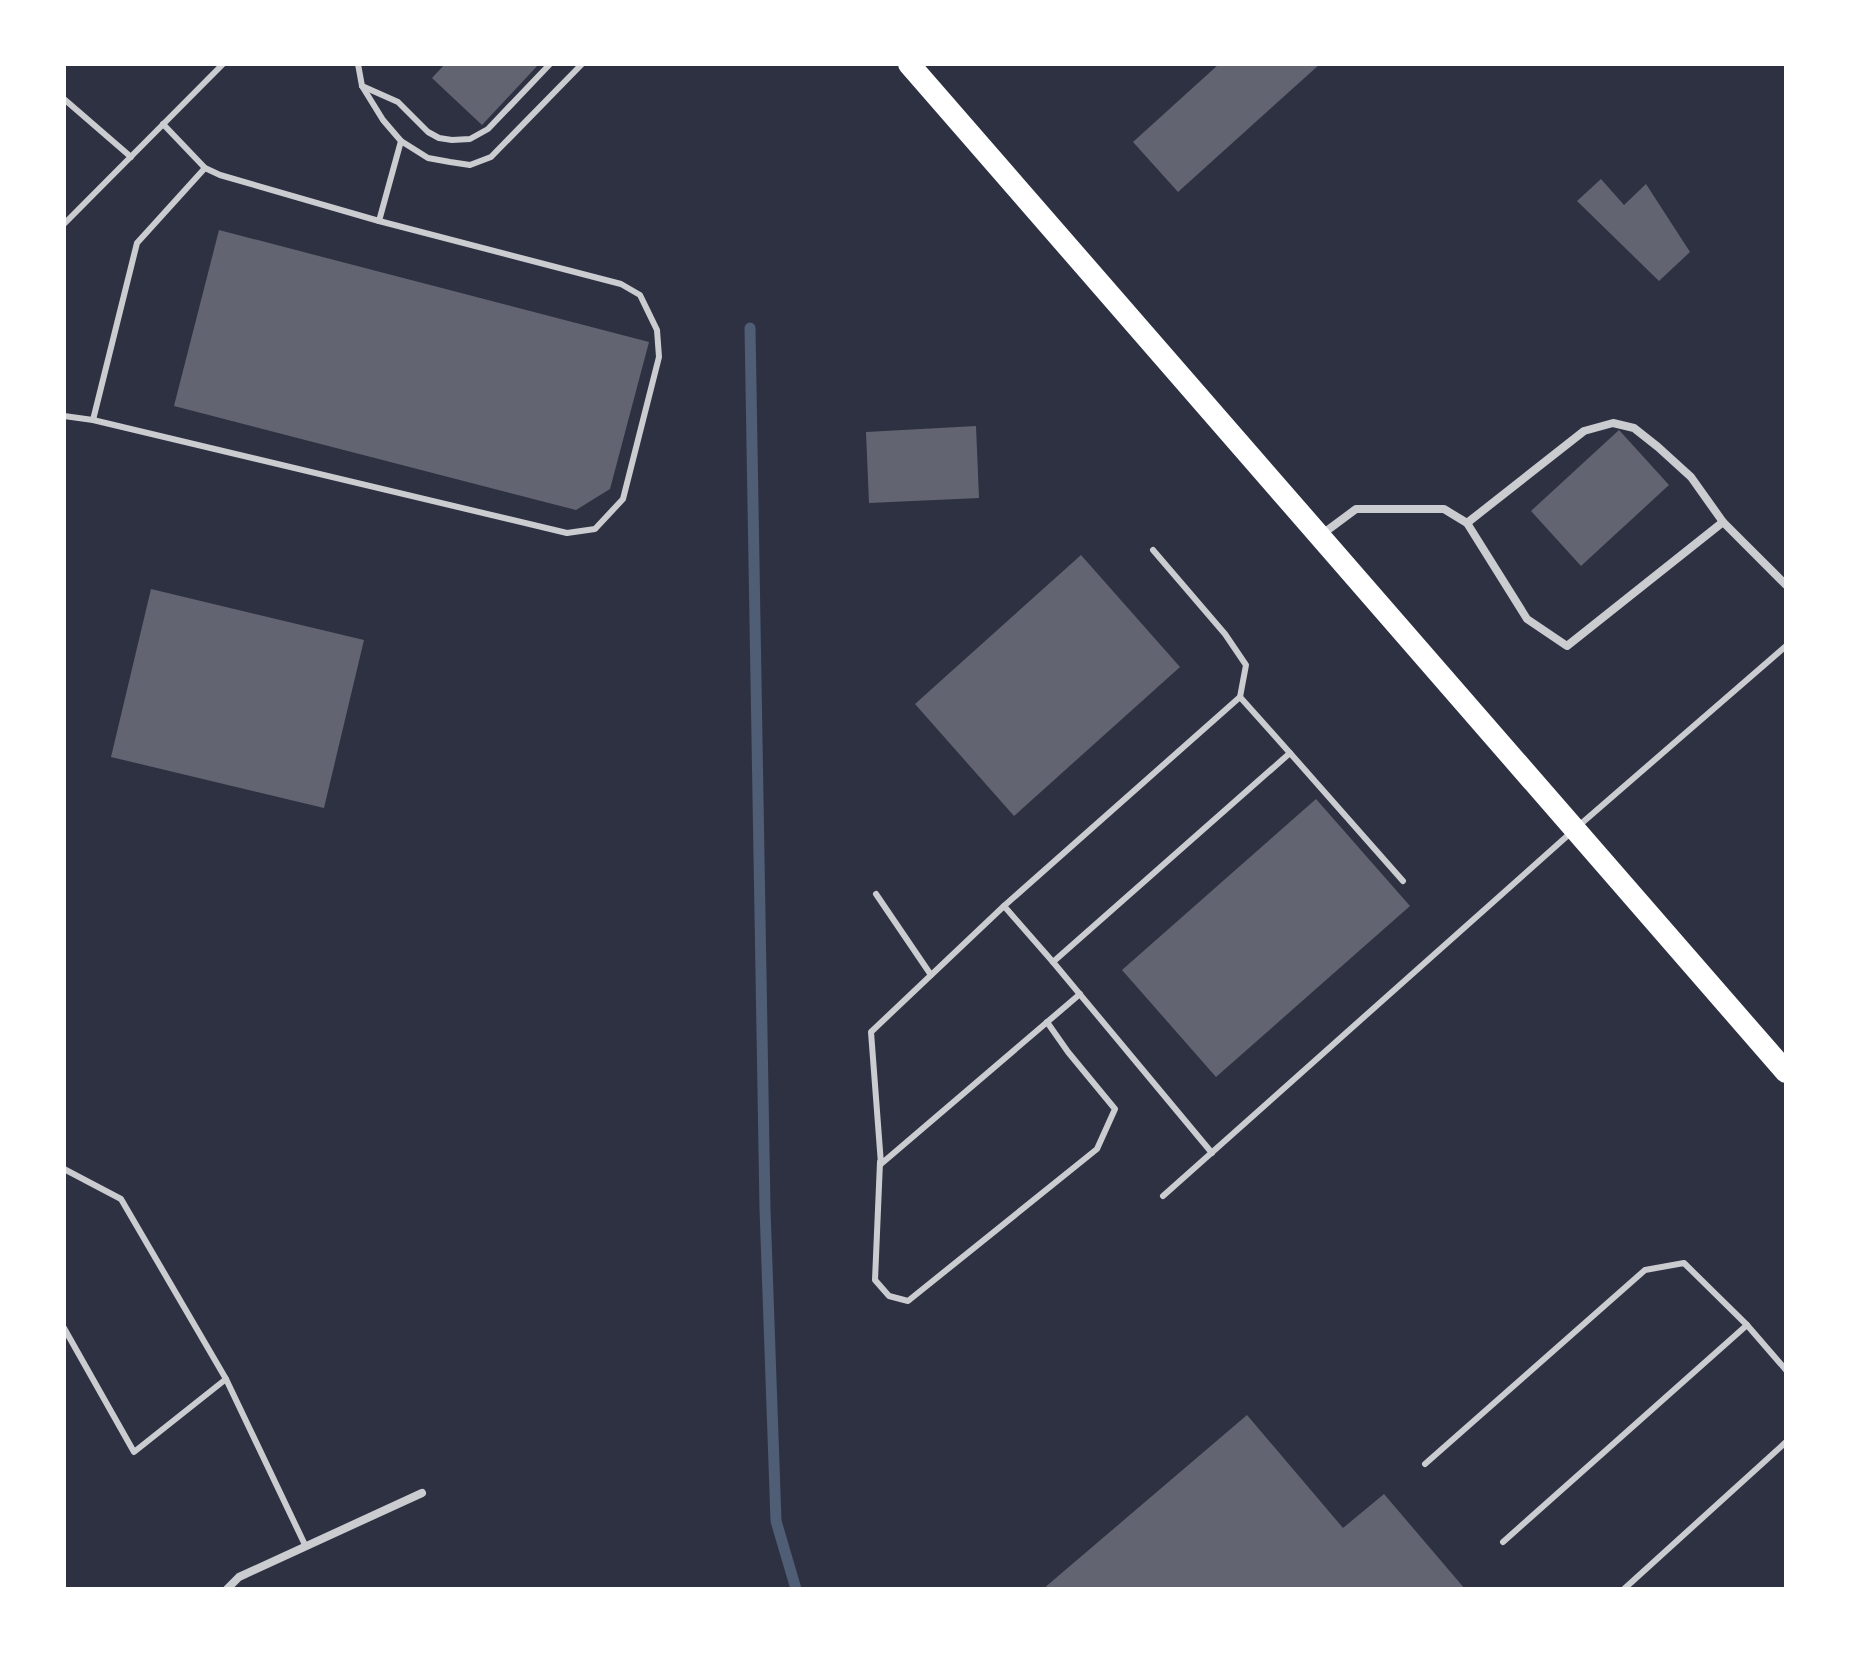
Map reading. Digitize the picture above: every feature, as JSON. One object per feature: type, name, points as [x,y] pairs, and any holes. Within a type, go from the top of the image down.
[{"type":"highway","points":[[909,64],[1786,1072]]},
{"type":"street","points":[[1467,523],[1584,431],[1613,423],[1634,428],[1691,477],[1723,522],[1786,585]]},
{"type":"street","points":[[1320,536],[1356,509],[1444,509],[1467,523],[1527,619],[1567,646],[1723,522]]},
{"type":"street","points":[[227,1589],[239,1577],[422,1493]]},
{"type":"lane","points":[[64,224],[223,64]]},
{"type":"lane","points":[[358,64],[362,86],[383,120],[401,141],[428,158],[470,165],[491,157],[582,64]]},
{"type":"lane","points":[[362,86],[398,102],[428,132],[439,138],[470,139],[488,129],[550,64]]},
{"type":"lane","points":[[64,99],[131,157]]},
{"type":"lane","points":[[64,416],[93,420],[567,533],[595,529],[623,499],[659,357],[657,330],[640,295],[621,284],[379,221],[220,175],[205,168],[163,124]]},
{"type":"lane","points":[[379,221],[401,141]]},
{"type":"lane","points":[[93,420],[137,243],[205,168]]},
{"type":"lane","points":[[1080,994],[881,1164],[871,1032],[1004,906],[1240,697],[1246,665],[1225,634],[1153,550]]},
{"type":"lane","points":[[1163,1196],[1575,829],[1786,646]]},
{"type":"lane","points":[[1240,697],[1403,881]]},
{"type":"lane","points":[[1053,962],[1290,753]]},
{"type":"lane","points":[[876,894],[931,975]]},
{"type":"lane","points":[[1004,906],[1212,1153]]},
{"type":"lane","points":[[880,1156],[875,1280],[889,1296],[908,1301],[1097,1149],[1115,1109],[1047,1022]]},
{"type":"lane","points":[[64,1169],[121,1199],[226,1379],[306,1547]]},
{"type":"lane","points":[[1425,1464],[1645,1270],[1684,1263],[1747,1325],[1786,1370]]},
{"type":"lane","points":[[1503,1542],[1747,1325]]},
{"type":"lane","points":[[64,1328],[134,1452],[226,1379]]},
{"type":"lane","points":[[1624,1589],[1786,1442]]},
{"type":"building","points":[[445,64],[539,64],[482,125],[432,78]]},
{"type":"building","points":[[1219,64],[1320,64],[1178,192],[1133,142]]},
{"type":"building","points":[[1601,179],[1624,205],[1646,184],[1690,252],[1659,281],[1577,201]]},
{"type":"building","points":[[219,230],[649,342],[610,489],[576,510],[174,406]]},
{"type":"building","points":[[976,426],[979,498],[869,503],[866,432]]},
{"type":"building","points":[[1619,430],[1669,485],[1581,566],[1531,511]]},
{"type":"building","points":[[1081,555],[1180,667],[1014,816],[915,704]]},
{"type":"building","points":[[151,589],[364,640],[324,808],[111,757]]},
{"type":"building","points":[[1316,799],[1410,906],[1216,1077],[1122,970]]},
{"type":"building","points":[[1247,1415],[1343,1528],[1384,1494],[1465,1589],[1043,1589]]},
{"type":"waterway","points":[[750,328],[765,1209],[776,1521],[796,1589]]}]
